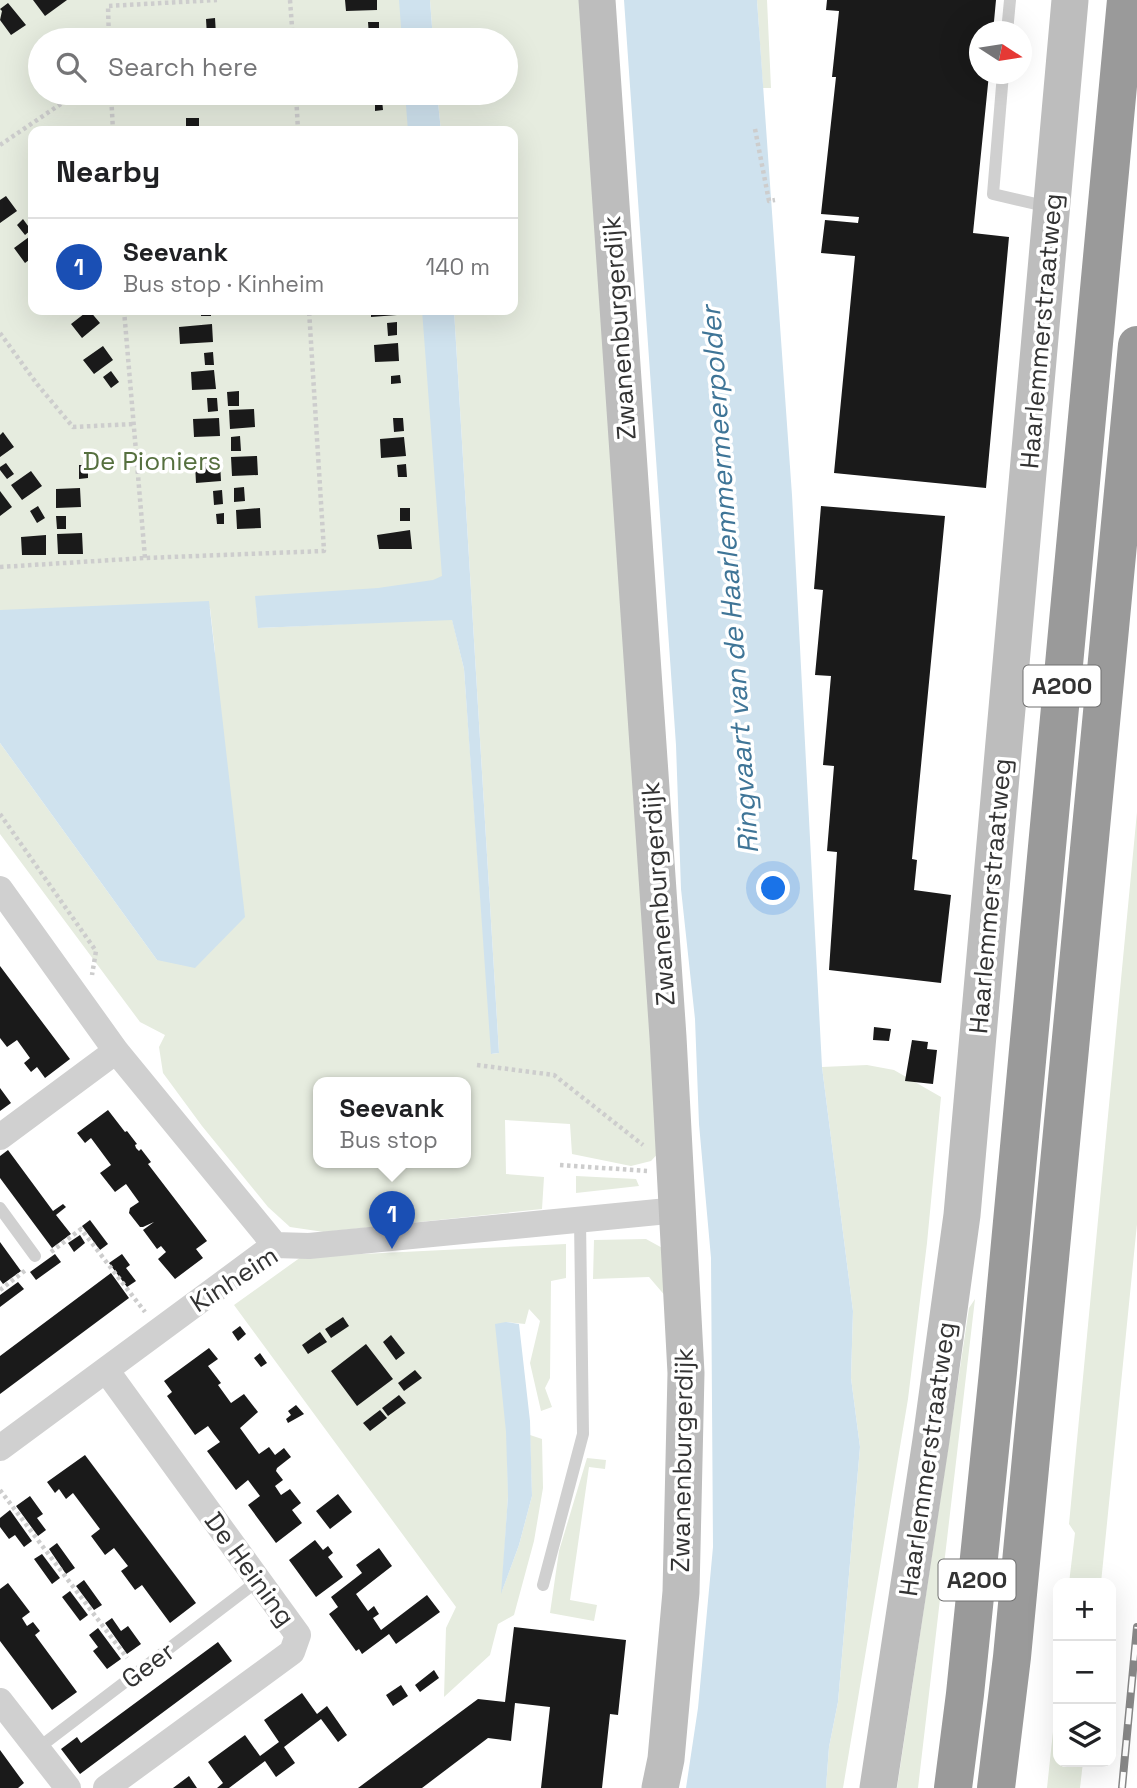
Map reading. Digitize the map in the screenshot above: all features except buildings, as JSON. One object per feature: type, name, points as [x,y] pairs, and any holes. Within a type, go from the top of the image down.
[{"type":"highway","name":"A200","points":[[953,1788],[999,1358],[1126,0]]},
{"type":"highway","name":"A200","points":[[996,1788],[1012,1657],[1137,345]]},
{"type":"highway","name":"A200","points":[[1008,1788],[1012,1657]]},
{"type":"street","name":"Zwanenburgerdijk","points":[[597,0],[676,1174],[686,1373],[681,1592],[666,1759],[660,1788]]},
{"type":"street","name":"Haarlemmerstraatweg","points":[[878,1788],[962,1215],[1070,0]]},
{"type":"street","points":[[0,889],[116,1051],[275,1245]]},
{"type":"street","points":[[0,1137],[116,1051]]},
{"type":"street","name":"Kinheim","points":[[0,1448],[275,1245],[309,1246],[678,1210]]},
{"type":"street","name":"De Heining","points":[[106,1370],[298,1635],[292,1652],[106,1788]]},
{"type":"street","points":[[0,1701],[68,1788]]},
{"type":"lane","points":[[1008,21],[1010,0]]},
{"type":"lane","points":[[1002,84],[993,194],[1052,207]]},
{"type":"lane","points":[[0,1208],[32,1262]]},
{"type":"lane","points":[[543,1585],[583,1434],[580,1220]]},
{"type":"lane","name":"Geer","points":[[37,1749],[259,1580]]},
{"type":"path","points":[[109,28],[108,6],[217,0]]},
{"type":"path","points":[[290,0],[292,28]]},
{"type":"path","points":[[28,126],[59,105]]},
{"type":"path","points":[[112,105],[113,126]]},
{"type":"path","points":[[297,105],[298,126]]},
{"type":"path","points":[[0,145],[28,126]]},
{"type":"path","points":[[755,129],[769,201],[775,200]]},
{"type":"path","points":[[124,315],[145,558]]},
{"type":"path","points":[[0,567],[324,551],[309,315]]},
{"type":"path","points":[[0,333],[73,427],[133,424]]},
{"type":"path","points":[[0,814],[96,951],[86,1009]]},
{"type":"path","points":[[477,1065],[554,1075],[623,1127],[676,1174]]},
{"type":"path","points":[[560,1165],[676,1174]]},
{"type":"path","points":[[50,1253],[81,1229],[159,1331]]},
{"type":"path","points":[[0,1290],[32,1262]]},
{"type":"path","points":[[0,1490],[138,1672]]},
{"type":"green space","name":"De Pioniers","points":[[0,0],[411,0],[413,28],[28,28],[28,105],[419,105],[421,126],[28,126],[28,315],[434,315],[454,589],[256,605],[259,628],[452,619],[464,669],[492,1054],[499,1053],[454,315],[518,315],[518,126],[440,126],[438,105],[518,105],[518,28],[432,28],[430,0],[583,0],[664,1147],[651,1161],[631,1166],[572,1154],[570,1124],[505,1120],[506,1174],[544,1177],[542,1209],[324,1232],[290,1227],[268,1207],[202,1126],[163,1073],[159,1047],[165,1035],[140,1022],[0,834],[0,743],[157,960],[215,652],[210,608],[0,624]]},
{"type":"green space","points":[[757,0],[767,0],[771,88],[763,88]]},
{"type":"green space","points":[[1137,812],[1137,1224],[1102,1578],[1070,1578],[1075,1533],[1069,1524]]},
{"type":"green space","points":[[867,1065],[894,1070],[941,1097],[908,1399],[843,1788],[826,1788],[829,1747],[838,1702],[860,1447],[851,1378],[853,1311],[822,1067]]},
{"type":"green space","points":[[576,1176],[636,1179],[639,1186],[576,1193]]},
{"type":"green space","points":[[646,1239],[666,1250],[667,1298],[649,1277],[593,1279],[594,1240]]},
{"type":"green space","points":[[566,1244],[566,1278],[551,1281],[550,1378],[545,1388],[552,1407],[541,1411],[530,1363],[540,1321],[529,1309],[525,1324],[506,1322],[508,1496],[502,1591],[519,1545],[532,1496],[530,1435],[542,1439],[543,1488],[534,1541],[514,1615],[498,1624],[490,1655],[444,1697],[446,1628],[456,1607],[234,1305],[301,1257]]},
{"type":"green space","points":[[975,1299],[918,1788],[897,1788],[969,1308]]},
{"type":"green space","points":[[587,1458],[606,1460],[605,1469],[589,1467],[570,1600],[597,1605],[594,1621],[550,1613],[559,1551]]},
{"type":"green space","points":[[1053,1732],[1053,1767],[1082,1767],[1080,1788],[1047,1788]]},
{"type":"water","points":[[399,0],[430,0],[432,28],[401,28]]},
{"type":"water","name":"Ringvaart van de Haarlemmermeerpolder","points":[[624,0],[757,0],[792,495],[822,1067],[853,1311],[851,1378],[860,1447],[838,1702],[829,1747],[826,1788],[686,1788],[698,1708],[713,1547],[711,1258],[699,1124],[695,1019],[681,889],[676,745]]},
{"type":"water","points":[[406,105],[438,105],[440,126],[408,126]]},
{"type":"water","points":[[422,315],[454,315],[499,1053],[491,1054],[464,669],[452,620],[258,628],[255,596],[378,588],[433,580],[442,576]]},
{"type":"water","points":[[209,601],[245,917],[195,968],[157,960],[0,743],[0,610]]},
{"type":"water","points":[[495,1324],[519,1324],[530,1421],[532,1496],[519,1545],[501,1594],[508,1496],[506,1432]]},
{"type":"railway","points":[[1122,1788],[1137,1627]]},
{"type":"place","name":"Seevank","points":[[392,1249]]}]
